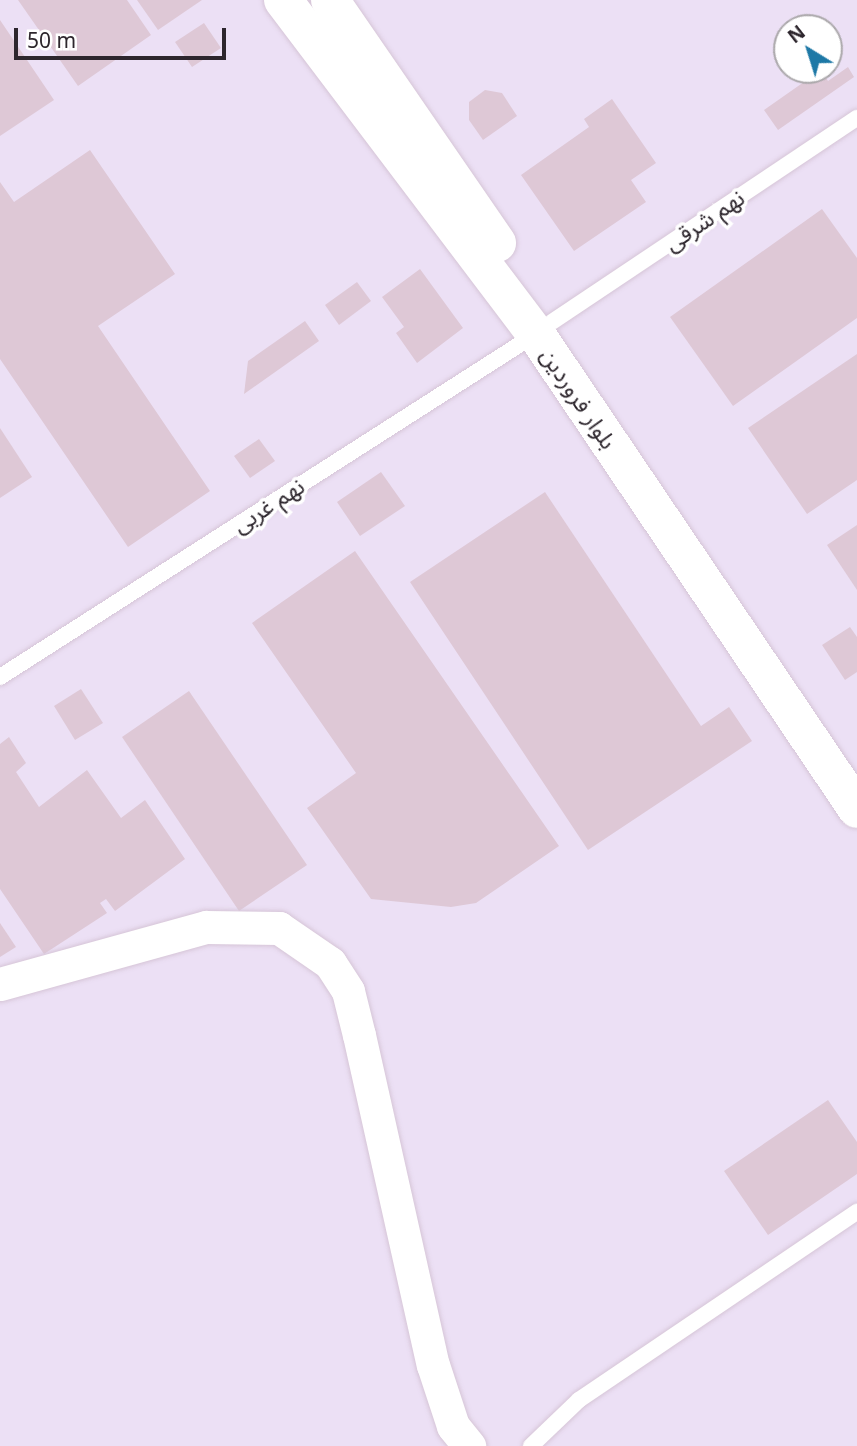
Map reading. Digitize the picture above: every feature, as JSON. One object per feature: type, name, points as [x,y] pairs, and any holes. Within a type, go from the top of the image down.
[{"type":"street","name":"بلوار فروردین","points":[[283,0],[544,328],[857,763]]},
{"type":"street","name":"بلوار فروردین","points":[[330,0],[857,809]]},
{"type":"street","points":[[0,984],[206,927],[279,928],[330,964],[348,991],[433,1365],[453,1426],[470,1446]]},
{"type":"lane","name":"نهم شرقی","points":[[544,328],[857,118]]},
{"type":"lane","name":"نهم غربی","points":[[0,677],[544,328]]},
{"type":"lane","points":[[531,1446],[579,1399],[857,1212]]},
{"type":"shaded area","points":[[0,0],[857,0],[857,1446],[0,1446]]},
{"type":"building","points":[[18,0],[127,0],[151,35],[78,86]]},
{"type":"building","points":[[137,0],[202,0],[158,30]]},
{"type":"building","points":[[0,20],[54,100],[0,136]]},
{"type":"building","points":[[204,23],[221,48],[192,67],[175,42]]},
{"type":"building","points":[[848,67],[854,77],[778,130],[764,110],[801,84],[843,84],[843,70]]},
{"type":"building","points":[[485,90],[502,93],[517,116],[483,140],[469,120],[469,102]]},
{"type":"building","points":[[612,99],[656,163],[631,180],[646,202],[574,251],[521,175],[589,127],[584,119]]},
{"type":"building","points":[[90,150],[175,274],[98,326],[210,491],[128,547],[0,359],[0,182],[14,202]]},
{"type":"building","points":[[822,209],[857,258],[857,318],[733,406],[670,317]]},
{"type":"building","points":[[420,269],[463,328],[417,363],[396,333],[404,327],[382,297]]},
{"type":"building","points":[[357,282],[371,301],[339,325],[325,305]]},
{"type":"building","points":[[305,321],[319,341],[244,394],[248,361]]},
{"type":"building","points":[[857,354],[857,480],[807,514],[748,428]]},
{"type":"building","points":[[0,428],[32,477],[0,498]]},
{"type":"building","points":[[259,439],[275,461],[250,478],[234,456]]},
{"type":"building","points":[[381,472],[405,506],[360,536],[337,502]]},
{"type":"building","points":[[545,492],[701,726],[729,707],[752,741],[588,850],[410,582]]},
{"type":"building","points":[[857,525],[857,590],[827,545]]},
{"type":"building","points":[[355,551],[559,846],[476,903],[451,907],[371,899],[307,808],[356,773],[252,623]]},
{"type":"building","points":[[850,627],[857,637],[857,672],[845,680],[822,645]]},
{"type":"building","points":[[81,689],[103,723],[75,740],[54,706]]},
{"type":"building","points":[[189,691],[307,865],[239,911],[122,737]]},
{"type":"building","points":[[9,737],[26,763],[16,772],[39,807],[87,770],[121,818],[145,800],[185,859],[115,911],[106,899],[100,903],[107,913],[44,954],[0,889],[0,744]]},
{"type":"building","points":[[0,923],[16,947],[0,957]]},
{"type":"building","points":[[828,1100],[857,1142],[857,1174],[768,1235],[724,1171]]}]
